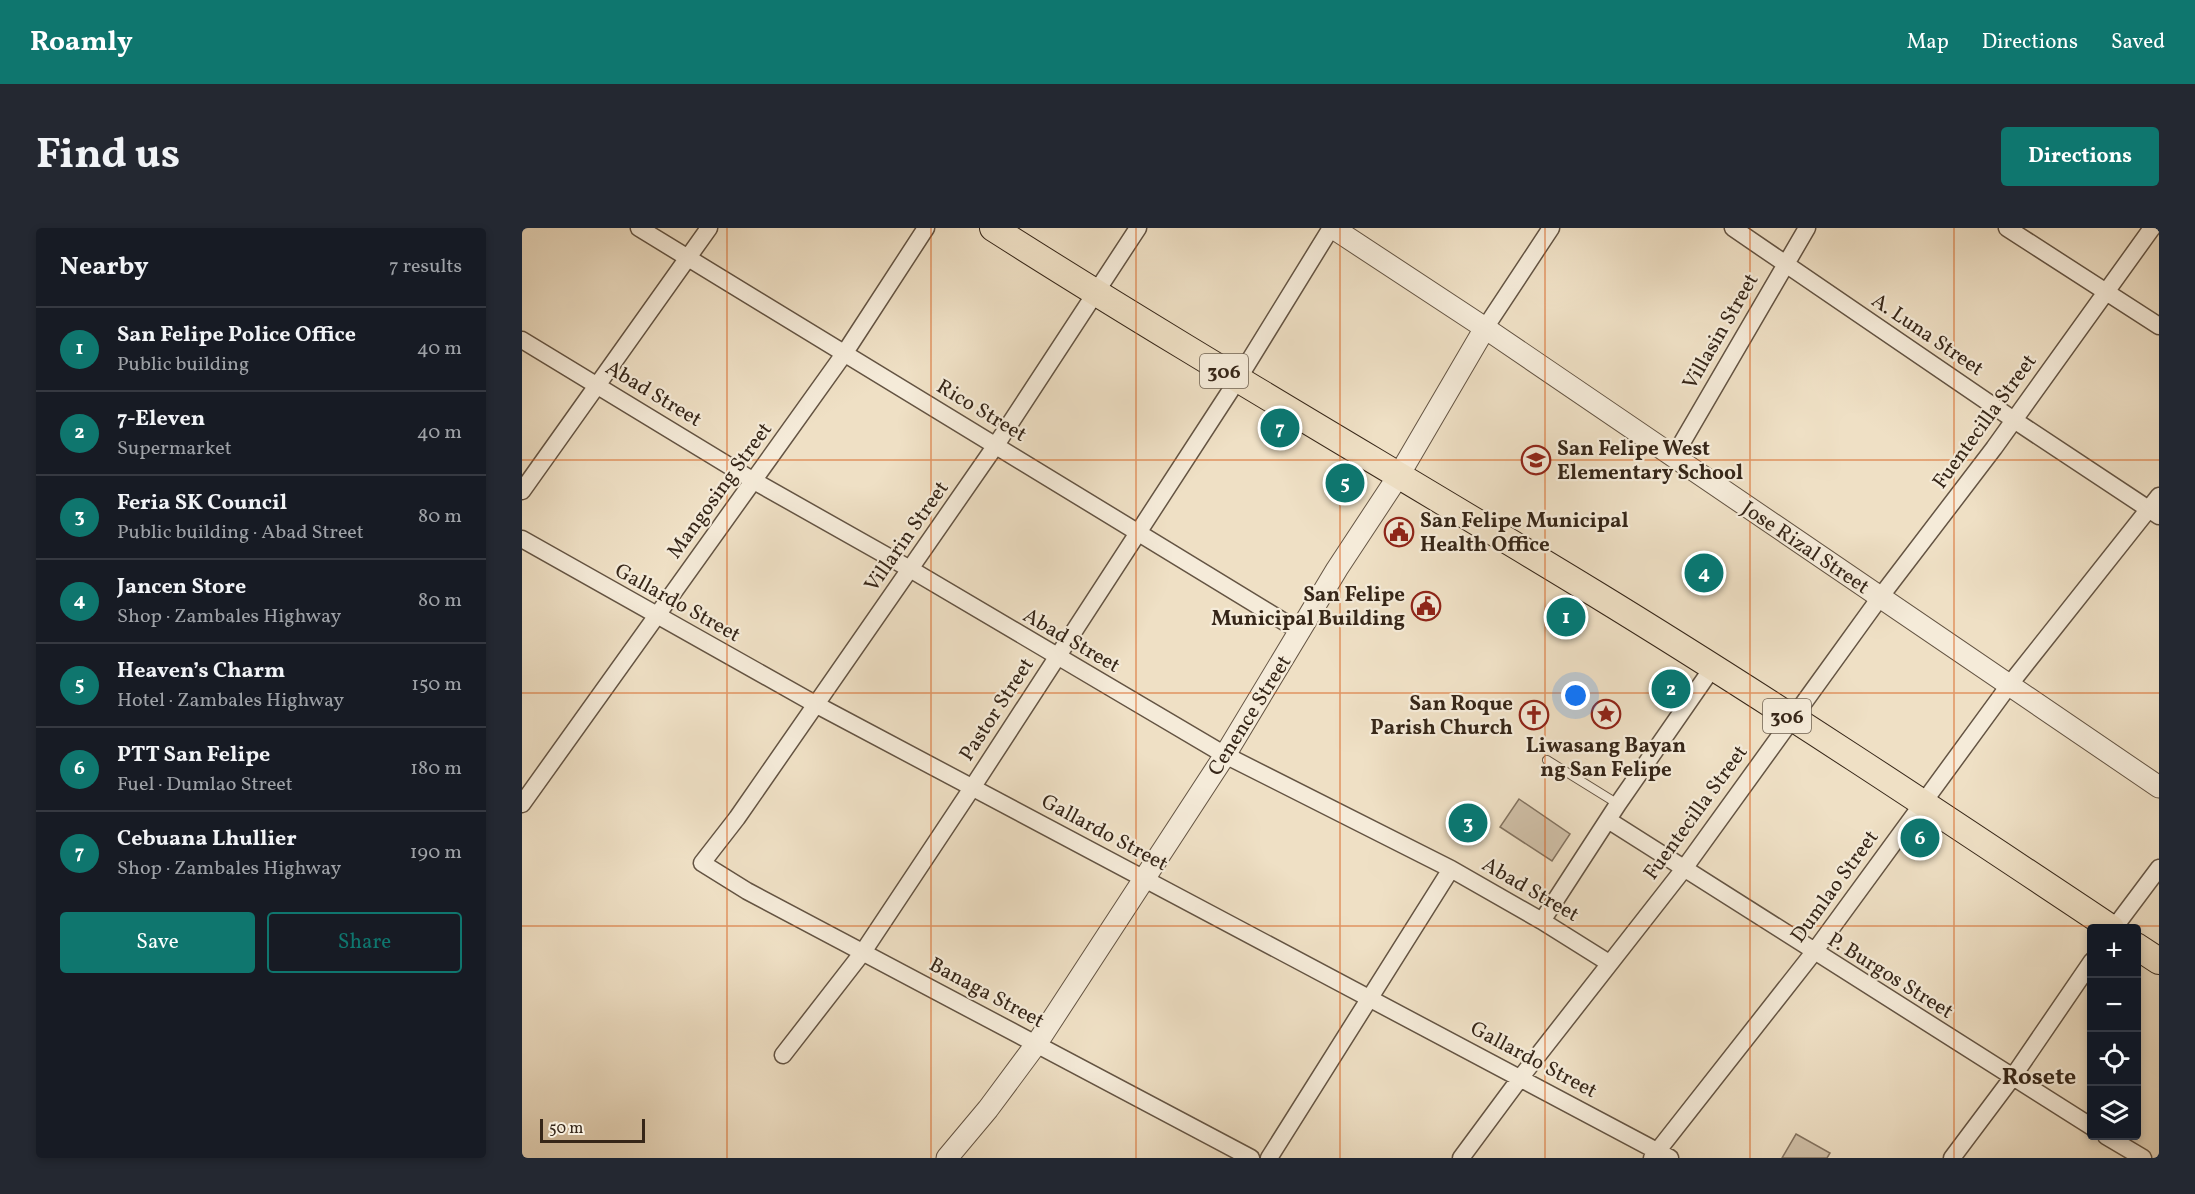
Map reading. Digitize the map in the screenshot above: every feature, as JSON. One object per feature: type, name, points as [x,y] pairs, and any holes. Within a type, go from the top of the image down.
[{"type":"main road","name":"306","points":[[993,228],[1713,667],[1923,802],[2106,924]]},
{"type":"main road","points":[[2141,949],[2159,961]]},
{"type":"street","name":"Rico Street","points":[[639,228],[1301,632]]},
{"type":"street","points":[[522,491],[709,228]]},
{"type":"street","name":"Mangosing Street","points":[[522,804],[844,354],[926,228]]},
{"type":"street","name":"Villarin Street","points":[[702,863],[737,818],[996,445],[1138,228]]},
{"type":"street","name":"Jose Rizal Street","points":[[1332,228],[1485,328],[2159,787]]},
{"type":"street","name":"Pastor Street","points":[[783,1055],[863,952],[972,788],[1238,379],[1332,228]]},
{"type":"street","name":"Cenence Street","points":[[947,1158],[988,1109],[1037,1044],[1225,755],[1337,569],[1399,475],[1485,328],[1551,228]]},
{"type":"street","name":"A. Luna Street","points":[[1733,228],[2014,420],[2156,507]]},
{"type":"street","name":"Villasin Street","points":[[1673,458],[1807,228]]},
{"type":"street","points":[[2007,228],[2159,326]]},
{"type":"street","name":"Fuentecilla Street","points":[[1461,1158],[1521,1077],[1683,870],[1791,718],[2014,420],[2152,228]]},
{"type":"street","name":"Abad Street","points":[[522,340],[754,481],[910,569],[1225,755],[1450,869],[1542,921],[1609,963]]},
{"type":"street","name":"Dumlao Street","points":[[1660,1156],[1814,952],[2010,684],[2156,507]]},
{"type":"street","name":"Gallardo Street","points":[[522,539],[815,705],[1521,1077],[1660,1156]]},
{"type":"street","points":[[1542,921],[1618,804],[1713,667]]},
{"type":"street","name":"P. Burgos Street","points":[[1608,820],[1683,870],[2087,1125]]},
{"type":"street","name":"Banaga Street","points":[[702,863],[747,891],[1251,1158]]},
{"type":"street","points":[[2115,924],[2159,868]]},
{"type":"street","points":[[1269,1158],[1450,869]]},
{"type":"street","points":[[1952,1158],[2012,1078],[2087,967]]},
{"type":"street","points":[[2113,1140],[2143,1158]]},
{"type":"lane","points":[[1547,760],[1618,804]]},
{"type":"shaded area","points":[[1519,799],[1570,834],[1552,861],[1500,827]]},
{"type":"shaded area","points":[[1796,1134],[1830,1153],[1827,1158],[1782,1158]]},
{"type":"place","name":"Cebuana Lhullier","points":[[1280,428]]},
{"type":"place","name":"San Felipe West Elementary School","points":[[1536,460]]},
{"type":"place","name":"Heaven’s Charm","points":[[1345,483]]},
{"type":"place","name":"San Felipe Municipal Health Office","points":[[1399,532]]},
{"type":"place","name":"Jancen Store","points":[[1704,573]]},
{"type":"place","name":"San Felipe Municipal Building","points":[[1426,606]]},
{"type":"place","name":"San Felipe Police Office","points":[[1566,617]]},
{"type":"place","name":"7-Eleven","points":[[1671,689]]},
{"type":"place","name":"Liwasang Bayan ng San Felipe","points":[[1606,714]]},
{"type":"place","name":"San Roque Parish Church","points":[[1534,715]]},
{"type":"place","name":"Feria SK Council","points":[[1468,823]]},
{"type":"place","name":"PTT San Felipe","points":[[1920,838]]},
{"type":"district","name":"Rosete","points":[[2039,1076]]}]
